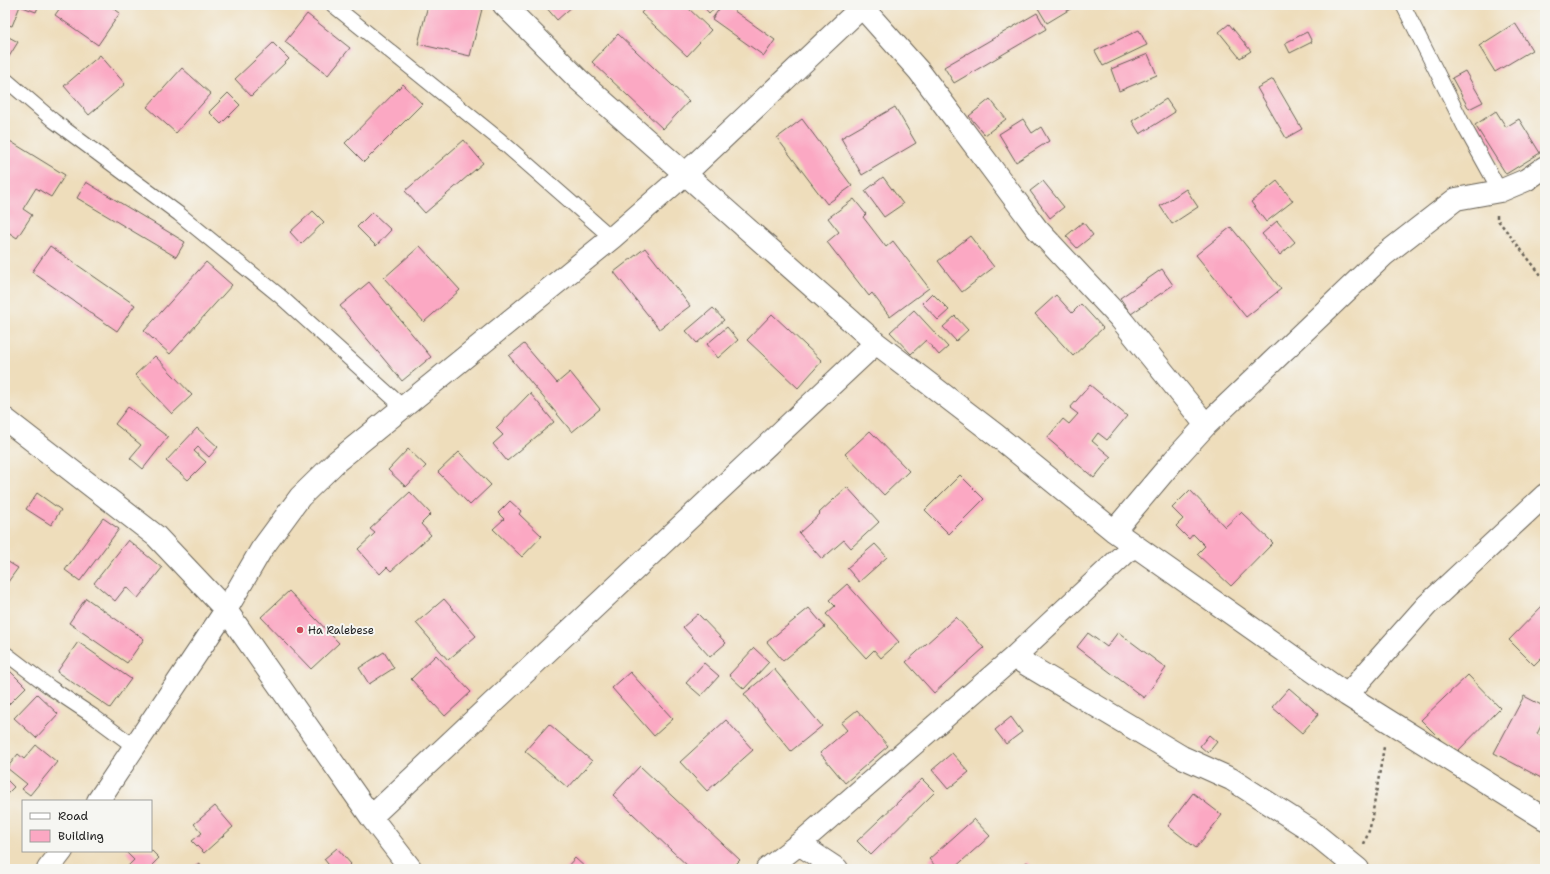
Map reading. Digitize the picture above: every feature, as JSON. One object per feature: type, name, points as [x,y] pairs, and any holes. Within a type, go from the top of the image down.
[{"type":"street","points":[[504,5],[579,80],[876,343],[996,435],[1114,531],[1347,695],[1545,819]]},
{"type":"street","points":[[99,800],[226,610],[261,550],[300,498],[336,462],[612,238],[685,174],[863,6],[919,70],[1037,228],[1119,317],[1206,425]]},
{"type":"street","points":[[1114,531],[1174,460],[1206,425],[1384,255],[1456,199],[1500,191],[1526,180],[1545,167]]},
{"type":"street","points":[[371,817],[876,343]]},
{"type":"street","points":[[5,419],[156,536],[226,610],[371,817],[411,869]]},
{"type":"street","points":[[1347,695],[1428,605],[1545,495]]},
{"type":"street","points":[[767,869],[799,844],[1014,657],[1134,545]]},
{"type":"street","points":[[1014,657],[1182,757],[1231,778],[1309,828],[1357,868]]},
{"type":"street","points":[[799,844],[837,869]]},
{"type":"street","points":[[48,869],[61,852]]},
{"type":"lane","points":[[333,5],[500,140],[612,238]]},
{"type":"lane","points":[[1403,5],[1464,126],[1500,191]]},
{"type":"lane","points":[[5,78],[54,121],[179,214],[280,296],[403,407]]},
{"type":"lane","points":[[5,653],[51,688],[93,716],[135,747]]},
{"type":"path","points":[[1500,191],[1497,219],[1545,280]]},
{"type":"path","points":[[1357,868],[1370,828],[1389,722]]},
{"type":"building","points":[[5,5],[39,5],[36,12],[20,6],[12,26],[5,24]]},
{"type":"building","points":[[62,5],[109,5],[120,13],[98,45],[55,15]]},
{"type":"building","points":[[428,5],[465,5],[482,9],[470,56],[418,44]]},
{"type":"building","points":[[544,5],[574,5],[557,20]]},
{"type":"building","points":[[648,5],[685,5],[711,30],[687,56],[641,13]]},
{"type":"building","points":[[702,5],[718,5],[709,13]]},
{"type":"building","points":[[722,5],[726,5],[775,40],[764,56],[712,19]]},
{"type":"building","points":[[1036,5],[1077,5],[1047,23]]},
{"type":"building","points":[[1037,13],[1046,29],[954,83],[944,67]]},
{"type":"building","points":[[307,14],[350,48],[328,75],[285,42]]},
{"type":"building","points":[[1515,23],[1532,50],[1495,72],[1479,46]]},
{"type":"building","points":[[1229,24],[1251,51],[1240,58],[1219,32]]},
{"type":"building","points":[[1139,30],[1147,45],[1103,66],[1095,51]]},
{"type":"building","points":[[1307,32],[1312,42],[1290,53],[1285,43]]},
{"type":"building","points":[[618,34],[689,101],[663,129],[592,62]]},
{"type":"building","points":[[5,35],[18,42],[7,60],[5,59]]},
{"type":"building","points":[[273,43],[289,59],[251,96],[235,79]]},
{"type":"building","points":[[1148,54],[1157,75],[1119,91],[1111,69]]},
{"type":"building","points":[[100,55],[125,84],[89,115],[64,86]]},
{"type":"building","points":[[182,68],[211,94],[176,133],[147,107]]},
{"type":"building","points":[[1465,71],[1483,102],[1469,109],[1452,78]]},
{"type":"building","points":[[1273,79],[1302,129],[1286,138],[1257,88]]},
{"type":"building","points":[[403,84],[422,104],[364,162],[345,143]]},
{"type":"building","points":[[228,93],[240,105],[221,124],[209,112]]},
{"type":"building","points":[[990,99],[1006,119],[985,135],[969,116]]},
{"type":"building","points":[[1166,99],[1175,112],[1140,134],[1132,121]]},
{"type":"building","points":[[895,107],[916,143],[862,175],[841,138]]},
{"type":"building","points":[[1496,111],[1506,127],[1519,119],[1540,153],[1506,174],[1475,125]]},
{"type":"building","points":[[802,119],[852,186],[827,204],[777,138]]},
{"type":"building","points":[[1023,119],[1032,133],[1041,127],[1049,141],[1016,162],[999,134]]},
{"type":"building","points":[[5,138],[65,175],[51,197],[36,188],[23,209],[32,215],[17,238],[5,230]]},
{"type":"building","points":[[464,140],[483,163],[425,213],[405,191]]},
{"type":"building","points":[[883,177],[903,204],[884,217],[865,191]]},
{"type":"building","points":[[1043,181],[1064,207],[1050,218],[1030,191]]},
{"type":"building","points":[[1277,181],[1293,201],[1266,222],[1251,202]]},
{"type":"building","points":[[86,182],[185,242],[176,257],[77,198]]},
{"type":"building","points":[[1186,189],[1198,207],[1172,224],[1160,206]]},
{"type":"building","points":[[854,199],[866,214],[863,217],[886,247],[893,241],[929,288],[890,317],[872,293],[869,296],[827,242],[839,232],[828,218]]},
{"type":"building","points":[[313,211],[324,222],[301,244],[290,232]]},
{"type":"building","points":[[372,212],[391,230],[376,246],[357,227]]},
{"type":"building","points":[[1277,221],[1295,242],[1280,255],[1262,234]]},
{"type":"building","points":[[1083,222],[1093,235],[1077,248],[1066,236]]},
{"type":"building","points":[[1231,227],[1281,289],[1246,317],[1196,255]]},
{"type":"building","points":[[970,236],[994,267],[962,292],[938,261]]},
{"type":"building","points":[[50,246],[135,305],[117,331],[32,272]]},
{"type":"building","points":[[420,246],[460,290],[424,322],[384,278]]},
{"type":"building","points":[[645,248],[690,306],[659,329],[614,272]]},
{"type":"building","points":[[206,262],[232,285],[170,354],[144,331]]},
{"type":"building","points":[[1162,269],[1173,285],[1131,314],[1120,298]]},
{"type":"building","points":[[369,282],[431,357],[402,381],[340,306]]},
{"type":"building","points":[[932,293],[949,310],[938,320],[922,303]]},
{"type":"building","points":[[1056,295],[1072,313],[1081,304],[1103,328],[1073,356],[1035,314]]},
{"type":"building","points":[[713,308],[724,320],[697,343],[686,331]]},
{"type":"building","points":[[914,310],[948,347],[939,355],[926,340],[911,354],[890,332]]},
{"type":"building","points":[[772,314],[822,361],[798,388],[747,340]]},
{"type":"building","points":[[955,316],[968,330],[956,341],[943,327]]},
{"type":"building","points":[[727,327],[738,340],[718,358],[707,344]]},
{"type":"building","points":[[524,344],[557,383],[570,372],[600,409],[572,432],[509,356]]},
{"type":"building","points":[[155,356],[192,395],[172,414],[135,375]]},
{"type":"building","points":[[1090,385],[1127,416],[1107,440],[1098,433],[1092,441],[1111,457],[1094,478],[1047,438],[1063,419],[1069,424],[1078,414],[1070,408]]},
{"type":"building","points":[[530,393],[554,422],[507,461],[493,444],[503,435],[496,428]]},
{"type":"building","points":[[128,407],[168,437],[143,469],[130,458],[141,445],[115,424]]},
{"type":"building","points":[[197,428],[218,447],[209,457],[198,447],[194,451],[206,462],[188,480],[166,461]]},
{"type":"building","points":[[870,431],[909,471],[884,495],[845,454]]},
{"type":"building","points":[[408,449],[426,466],[406,487],[388,470]]},
{"type":"building","points":[[459,452],[491,485],[470,505],[438,472]]},
{"type":"building","points":[[960,475],[984,499],[949,534],[925,510]]},
{"type":"building","points":[[847,487],[879,522],[851,548],[844,540],[822,559],[799,533]]},
{"type":"building","points":[[1190,490],[1225,527],[1241,512],[1273,543],[1231,586],[1197,554],[1205,546],[1193,534],[1189,539],[1176,526],[1183,519],[1172,508]]},
{"type":"building","points":[[410,492],[431,514],[421,524],[431,535],[391,571],[387,567],[380,574],[358,549],[375,533],[370,529]]},
{"type":"building","points":[[37,493],[61,510],[51,525],[26,509]]},
{"type":"building","points":[[510,501],[521,511],[519,514],[542,536],[522,557],[493,529],[504,519],[498,513]]},
{"type":"building","points":[[103,518],[119,529],[80,581],[65,570]]},
{"type":"building","points":[[128,540],[162,568],[138,598],[126,587],[115,601],[94,583]]},
{"type":"building","points":[[875,544],[887,557],[859,582],[847,568]]},
{"type":"building","points":[[5,560],[18,568],[5,586]]},
{"type":"building","points":[[847,584],[899,642],[881,658],[874,650],[866,658],[826,614],[835,606],[829,600]]},
{"type":"building","name":"Ha Ralebese","points":[[289,591],[339,643],[311,669],[261,617]]},
{"type":"building","points":[[86,598],[144,639],[127,663],[69,623]]},
{"type":"building","points":[[444,599],[476,636],[448,660],[416,623]]},
{"type":"building","points":[[1545,603],[1545,654],[1534,665],[1509,640]]},
{"type":"building","points":[[809,608],[825,627],[783,661],[767,642]]},
{"type":"building","points":[[698,614],[726,643],[710,657],[683,627]]},
{"type":"building","points":[[956,617],[984,648],[934,693],[906,662]]},
{"type":"building","points":[[1118,632],[1166,668],[1144,698],[1077,647],[1088,633],[1107,647]]},
{"type":"building","points":[[78,642],[131,679],[110,708],[57,672]]},
{"type":"building","points":[[754,648],[769,662],[744,689],[729,675]]},
{"type":"building","points":[[384,652],[394,668],[369,684],[359,668]]},
{"type":"building","points":[[436,655],[471,692],[445,716],[411,679]]},
{"type":"building","points":[[704,663],[719,676],[701,696],[686,683]]},
{"type":"building","points":[[774,669],[822,726],[791,751],[744,694]]},
{"type":"building","points":[[10,671],[26,687],[5,708],[5,676]]},
{"type":"building","points":[[630,672],[673,719],[654,736],[612,688]]},
{"type":"building","points":[[1468,675],[1500,708],[1455,754],[1421,720]]},
{"type":"building","points":[[1289,688],[1319,714],[1302,733],[1272,707]]},
{"type":"building","points":[[37,694],[58,714],[36,738],[14,718]]},
{"type":"building","points":[[1524,696],[1545,707],[1545,718],[1537,734],[1545,738],[1545,780],[1494,753]]},
{"type":"building","points":[[857,710],[888,746],[845,783],[820,753],[847,730],[841,723]]},
{"type":"building","points":[[1011,717],[1022,732],[1006,744],[995,730]]},
{"type":"building","points":[[726,720],[753,750],[707,791],[680,762]]},
{"type":"building","points":[[549,724],[592,761],[568,788],[525,751]]},
{"type":"building","points":[[1209,735],[1217,742],[1208,753],[1200,746]]},
{"type":"building","points":[[36,745],[57,762],[30,795],[22,789],[27,784],[7,768],[18,754],[24,759]]},
{"type":"building","points":[[952,753],[969,772],[948,789],[932,770]]},
{"type":"building","points":[[640,766],[740,860],[731,869],[691,869],[613,795]]},
{"type":"building","points":[[5,778],[14,787],[5,796]]},
{"type":"building","points":[[922,779],[935,792],[871,855],[857,841]]},
{"type":"building","points":[[1193,793],[1222,815],[1196,848],[1168,826]]},
{"type":"building","points":[[215,806],[233,827],[204,853],[192,841],[202,833],[194,824]]},
{"type":"building","points":[[974,819],[990,836],[953,869],[938,869],[929,859]]},
{"type":"building","points":[[337,848],[351,864],[346,869],[332,869],[324,859]]},
{"type":"building","points":[[152,851],[159,858],[148,869],[125,869],[134,860],[126,852]]},
{"type":"building","points":[[575,858],[587,869],[565,869]]},
{"type":"building","points":[[1027,862],[1033,869],[1018,869]]},
{"type":"building","points":[[199,863],[203,869],[190,869]]},
{"type":"place","name":"Ha Ralebese","points":[[300,630]]}]
